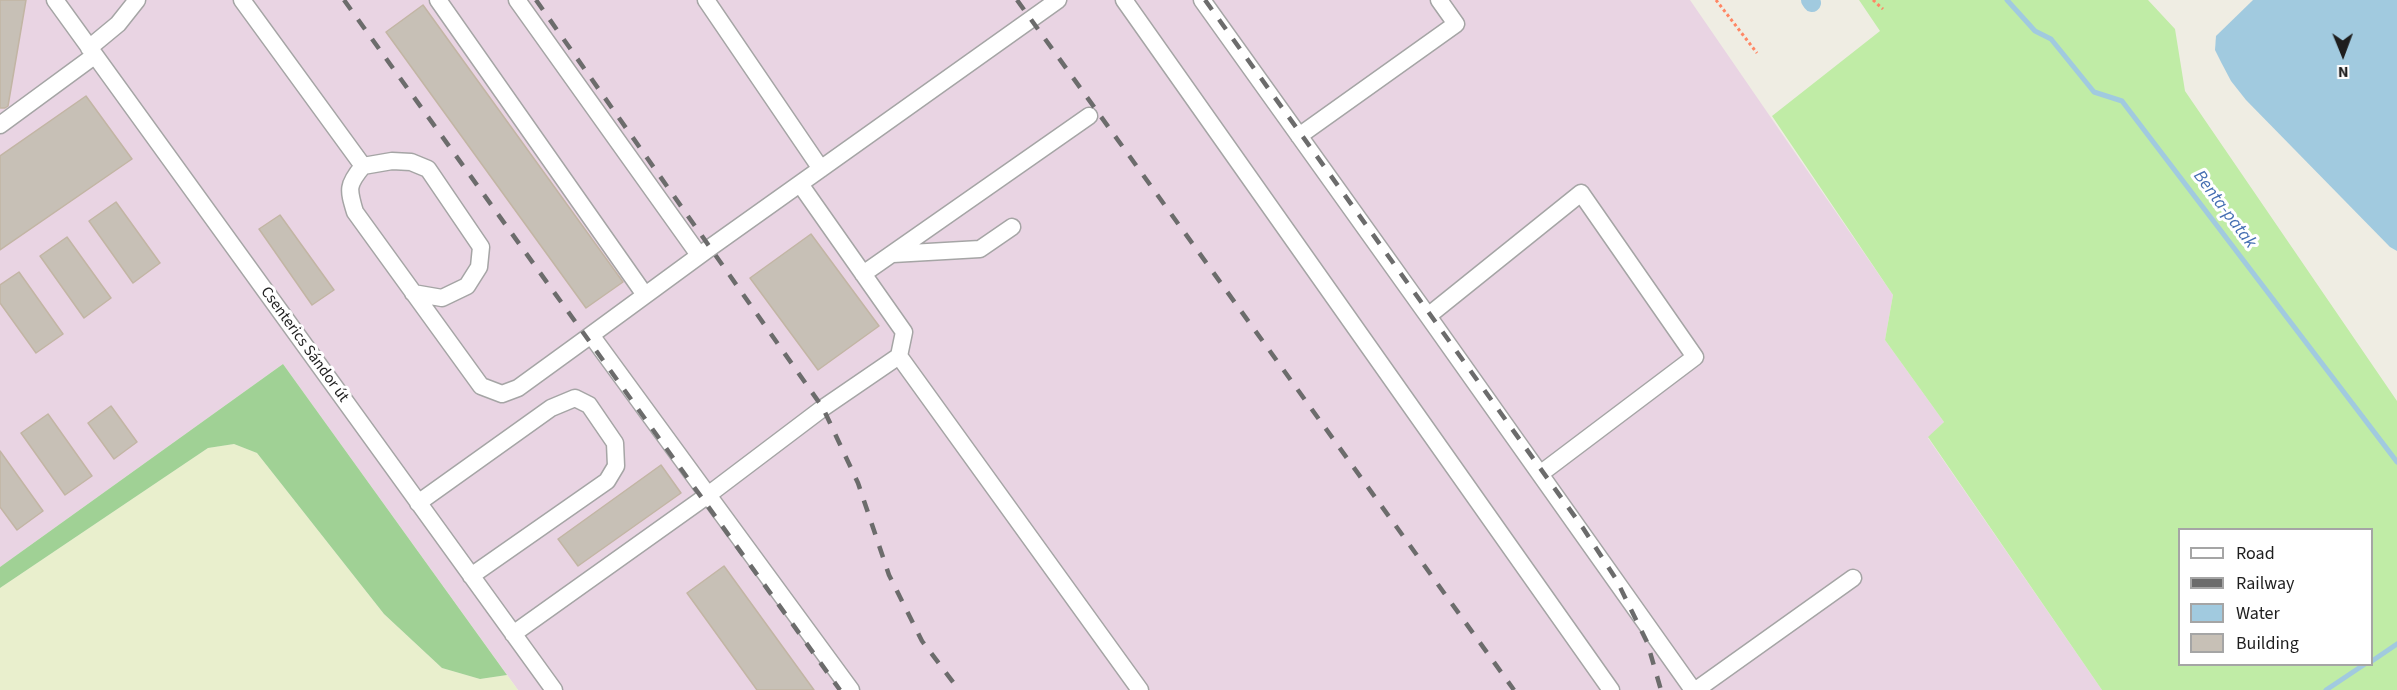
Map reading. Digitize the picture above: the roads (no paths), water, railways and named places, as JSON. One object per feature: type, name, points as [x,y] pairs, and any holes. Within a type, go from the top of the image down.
[{"type":"street","name":"Csenterics Sándor út","points":[[55,0],[554,690]]},
{"type":"street","points":[[0,125],[91,52],[137,0]]},
{"type":"street","points":[[242,0],[363,166]]},
{"type":"street","points":[[438,0],[645,295]]},
{"type":"street","points":[[517,0],[699,255]]},
{"type":"street","points":[[706,0],[821,169]]},
{"type":"street","points":[[413,293],[442,298],[467,286],[479,267],[481,247],[428,169],[411,162],[392,161],[363,166],[352,180],[349,192],[355,212],[413,293],[482,386],[502,394],[518,388],[699,255],[1058,0]]},
{"type":"street","points":[[1124,0],[1611,690]]},
{"type":"street","points":[[1202,0],[1694,690],[1853,578]]},
{"type":"street","points":[[1299,136],[1456,24],[1439,0]]},
{"type":"street","points":[[863,274],[1089,116]]},
{"type":"street","points":[[513,634],[708,495],[823,408],[899,356],[904,333],[800,184]]},
{"type":"street","points":[[1428,315],[1581,193],[1695,357],[1540,474]]},
{"type":"street","points":[[892,254],[980,249],[1012,227]]},
{"type":"street","points":[[591,335],[851,690]]},
{"type":"street","points":[[899,356],[1140,690]]},
{"type":"street","points":[[418,503],[551,408],[575,398],[589,405],[615,442],[616,466],[607,481],[471,576]]},
{"type":"water","points":[[2253,0],[2397,0],[2397,251],[2390,247],[2246,100],[2231,81],[2215,50],[2216,36]]},
{"type":"waterway","name":"Benta-patak","points":[[2007,0],[2035,31],[2051,39],[2094,92],[2122,101],[2397,462]]},
{"type":"waterway","points":[[2373,660],[2397,644]]},
{"type":"waterway","points":[[2326,690],[2362,666]]},
{"type":"railway","points":[[344,0],[840,690]]},
{"type":"railway","points":[[536,0],[823,408],[858,483],[889,575],[922,641],[959,690]]},
{"type":"railway","points":[[1017,0],[1514,690]]},
{"type":"railway","points":[[1205,0],[1583,528],[1616,579],[1647,642],[1661,690]]}]
